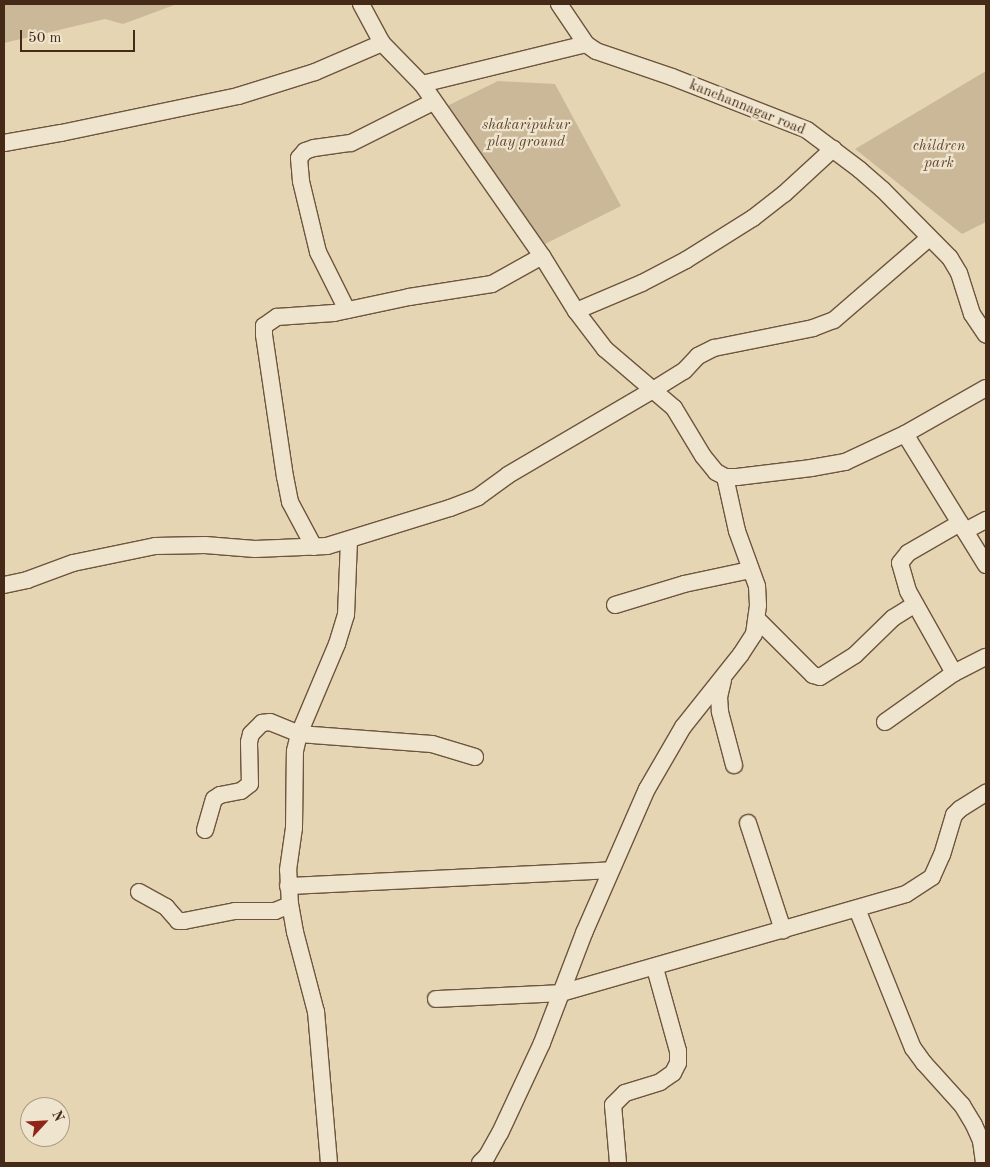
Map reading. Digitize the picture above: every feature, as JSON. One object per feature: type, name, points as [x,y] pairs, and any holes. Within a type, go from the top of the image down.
[{"type":"street","points":[[361,4],[382,44],[422,84],[542,256],[576,311],[606,349],[674,408],[703,456],[716,472],[726,477],[811,468],[845,462],[905,434],[986,388]]},
{"type":"street","points":[[422,84],[586,44],[559,4]]},
{"type":"street","points":[[4,143],[238,96],[315,72],[382,44]]},
{"type":"street","name":"kanchannagar road","points":[[586,44],[596,51],[672,77],[807,130],[883,190],[950,258],[959,273],[972,314],[986,336]]},
{"type":"street","points":[[347,310],[318,252],[301,181],[299,158],[304,151],[314,148],[351,143],[433,102]]},
{"type":"street","points":[[576,311],[642,283],[686,260],[752,218],[784,194],[833,149]]},
{"type":"street","points":[[4,585],[27,580],[72,563],[155,546],[205,545],[255,549],[314,547],[349,540],[450,508],[478,497],[508,475],[684,372],[698,356],[714,348],[813,328],[834,320],[929,238]]},
{"type":"street","points":[[314,547],[290,502],[284,477],[264,326],[277,317],[347,310],[410,297],[492,284],[542,256]]},
{"type":"street","points":[[905,434],[986,565]]},
{"type":"street","points":[[480,1163],[488,1156],[500,1133],[542,1043],[610,870],[647,788],[683,727],[754,634],[757,619],[757,586],[750,570],[731,508],[726,477]]},
{"type":"street","points":[[954,673],[915,604],[902,573],[902,559],[962,527],[986,520]]},
{"type":"street","points":[[329,1163],[316,1012],[290,905],[288,886],[294,828],[295,751],[299,734],[338,644],[344,621],[349,540]]},
{"type":"street","points":[[615,605],[684,584],[750,570]]},
{"type":"street","points":[[757,619],[813,675],[820,677],[855,655],[893,618],[915,604]]},
{"type":"street","points":[[885,722],[954,673],[986,657]]},
{"type":"street","points":[[724,675],[719,697],[720,712],[734,765]]},
{"type":"street","points":[[205,830],[214,798],[220,795],[241,792],[250,784],[249,742],[256,727],[262,722],[270,722],[299,734],[432,744],[475,757]]},
{"type":"street","points":[[436,998],[561,993],[655,968],[906,894],[932,877],[942,855],[954,814],[986,793]]},
{"type":"street","points":[[748,823],[784,930]]},
{"type":"street","points":[[288,886],[610,870]]},
{"type":"street","points":[[139,892],[166,907],[178,921],[184,922],[235,911],[275,911],[290,905]]},
{"type":"street","points":[[857,909],[914,1048],[924,1063],[962,1105],[981,1141],[984,1163]]},
{"type":"street","points":[[618,1163],[614,1104],[625,1093],[660,1082],[673,1073],[678,1062],[678,1051],[655,968]]},
{"type":"green space","points":[[4,4],[177,4],[123,24],[105,19],[4,43]]},
{"type":"green space","name":"children park","points":[[986,71],[986,222],[962,234],[855,149]]},
{"type":"green space","name":"shakaripukur play ground","points":[[498,81],[555,84],[621,206],[545,244],[445,107]]}]
